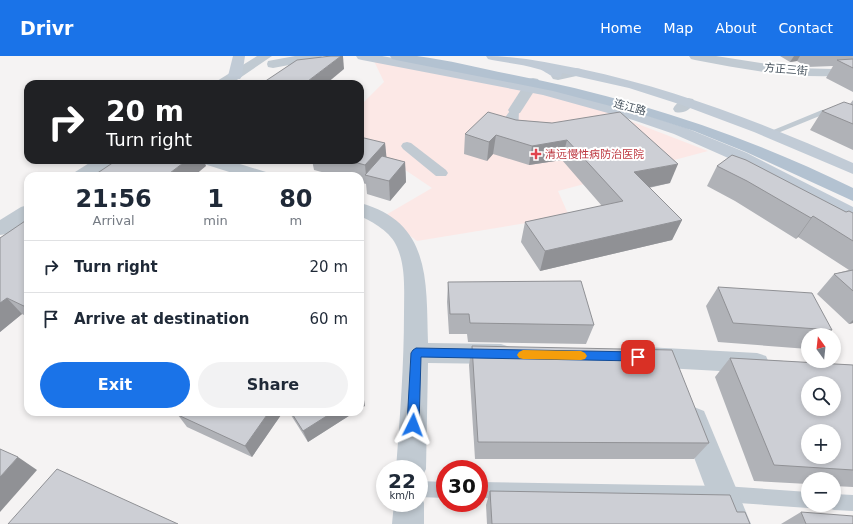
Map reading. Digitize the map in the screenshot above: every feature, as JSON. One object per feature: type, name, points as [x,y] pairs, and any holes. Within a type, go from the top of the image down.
[{"type":"main road","points":[[239,56],[239,80]]},
{"type":"main road","points":[[362,56],[531,85],[638,117],[680,131],[741,157],[853,215]]},
{"type":"main road","name":"连江路","points":[[396,56],[646,111],[700,129],[764,154],[853,195]]},
{"type":"main road","name":"连江路","points":[[450,56],[558,76],[684,106],[853,178]]},
{"type":"main road","points":[[492,56],[576,72],[644,89],[684,106],[770,133],[853,169]]},
{"type":"main road","points":[[544,66],[558,76]]},
{"type":"street","points":[[239,80],[274,58],[316,56]]},
{"type":"street","name":"方正三街","points":[[695,56],[758,67],[800,71],[853,71]]},
{"type":"street","points":[[558,76],[576,72]]},
{"type":"street","points":[[515,110],[531,85]]},
{"type":"street","points":[[407,146],[441,173]]},
{"type":"street","points":[[87,172],[100,164]]},
{"type":"street","points":[[112,172],[123,164]]},
{"type":"street","points":[[222,164],[248,172]]},
{"type":"street","points":[[364,210],[384,222],[403,239],[407,246],[415,291],[416,353],[411,460]]},
{"type":"street","points":[[0,229],[24,214]]},
{"type":"street","points":[[0,247],[24,231]]},
{"type":"street","points":[[416,353],[519,354]]},
{"type":"street","points":[[622,356],[670,357],[779,364]]},
{"type":"street","points":[[670,357],[735,524]]},
{"type":"street","points":[[408,524],[409,512]]},
{"type":"lane","points":[[770,133],[822,112],[853,125]]},
{"type":"lane","points":[[488,490],[724,494],[801,500]]},
{"type":"lane","points":[[841,502],[853,503]]},
{"type":"shaded area","name":"清远慢性病防治医院","points":[[374,61],[581,102],[708,151],[558,191],[569,216],[417,241],[384,216],[432,188],[386,157],[364,150],[364,102],[384,82]]},
{"type":"building","points":[[341,56],[309,80],[267,80],[297,60]]},
{"type":"building","points":[[853,59],[853,68],[837,60]]},
{"type":"building","points":[[844,102],[853,105],[853,124],[822,111]]},
{"type":"building","points":[[488,112],[516,120],[552,123],[620,112],[678,164],[634,172],[682,220],[545,251],[525,222],[623,201],[567,140],[532,146],[496,135],[489,142],[465,134]]},
{"type":"building","points":[[364,138],[385,143],[365,165],[361,164],[364,164]]},
{"type":"building","points":[[732,155],[746,160],[846,212],[849,211],[853,213],[853,241],[813,216],[811,218],[747,181],[717,166]]},
{"type":"building","points":[[382,156],[405,162],[389,181],[365,175]]},
{"type":"building","points":[[111,164],[182,164],[171,172],[99,172]]},
{"type":"building","points":[[24,222],[24,306],[7,298],[0,303],[0,238]]},
{"type":"building","points":[[853,270],[853,291],[834,274]]},
{"type":"building","points":[[581,281],[594,325],[470,323],[469,314],[450,314],[448,282]]},
{"type":"building","points":[[718,287],[812,293],[831,328],[804,328],[733,323]]},
{"type":"building","points":[[472,346],[672,350],[709,443],[478,442]]},
{"type":"building","points":[[730,358],[801,362],[801,368],[841,368],[841,364],[853,365],[853,470],[774,465]]},
{"type":"building","points":[[180,416],[266,416],[245,446]]},
{"type":"building","points":[[294,416],[327,416],[303,431]]},
{"type":"building","points":[[0,449],[18,457],[0,477]]},
{"type":"building","points":[[57,469],[178,524],[8,524]]},
{"type":"building","points":[[490,491],[730,495],[737,512],[745,512],[750,524],[492,524]]},
{"type":"building","points":[[801,512],[853,516],[853,524],[806,524]]},
{"type":"slow traffic","points":[[523,355],[581,356]]},
{"type":"place","name":"清远慢性病防治医院","points":[[536,154]]},
{"type":"route","points":[[413,425],[416,353],[638,357]]}]
